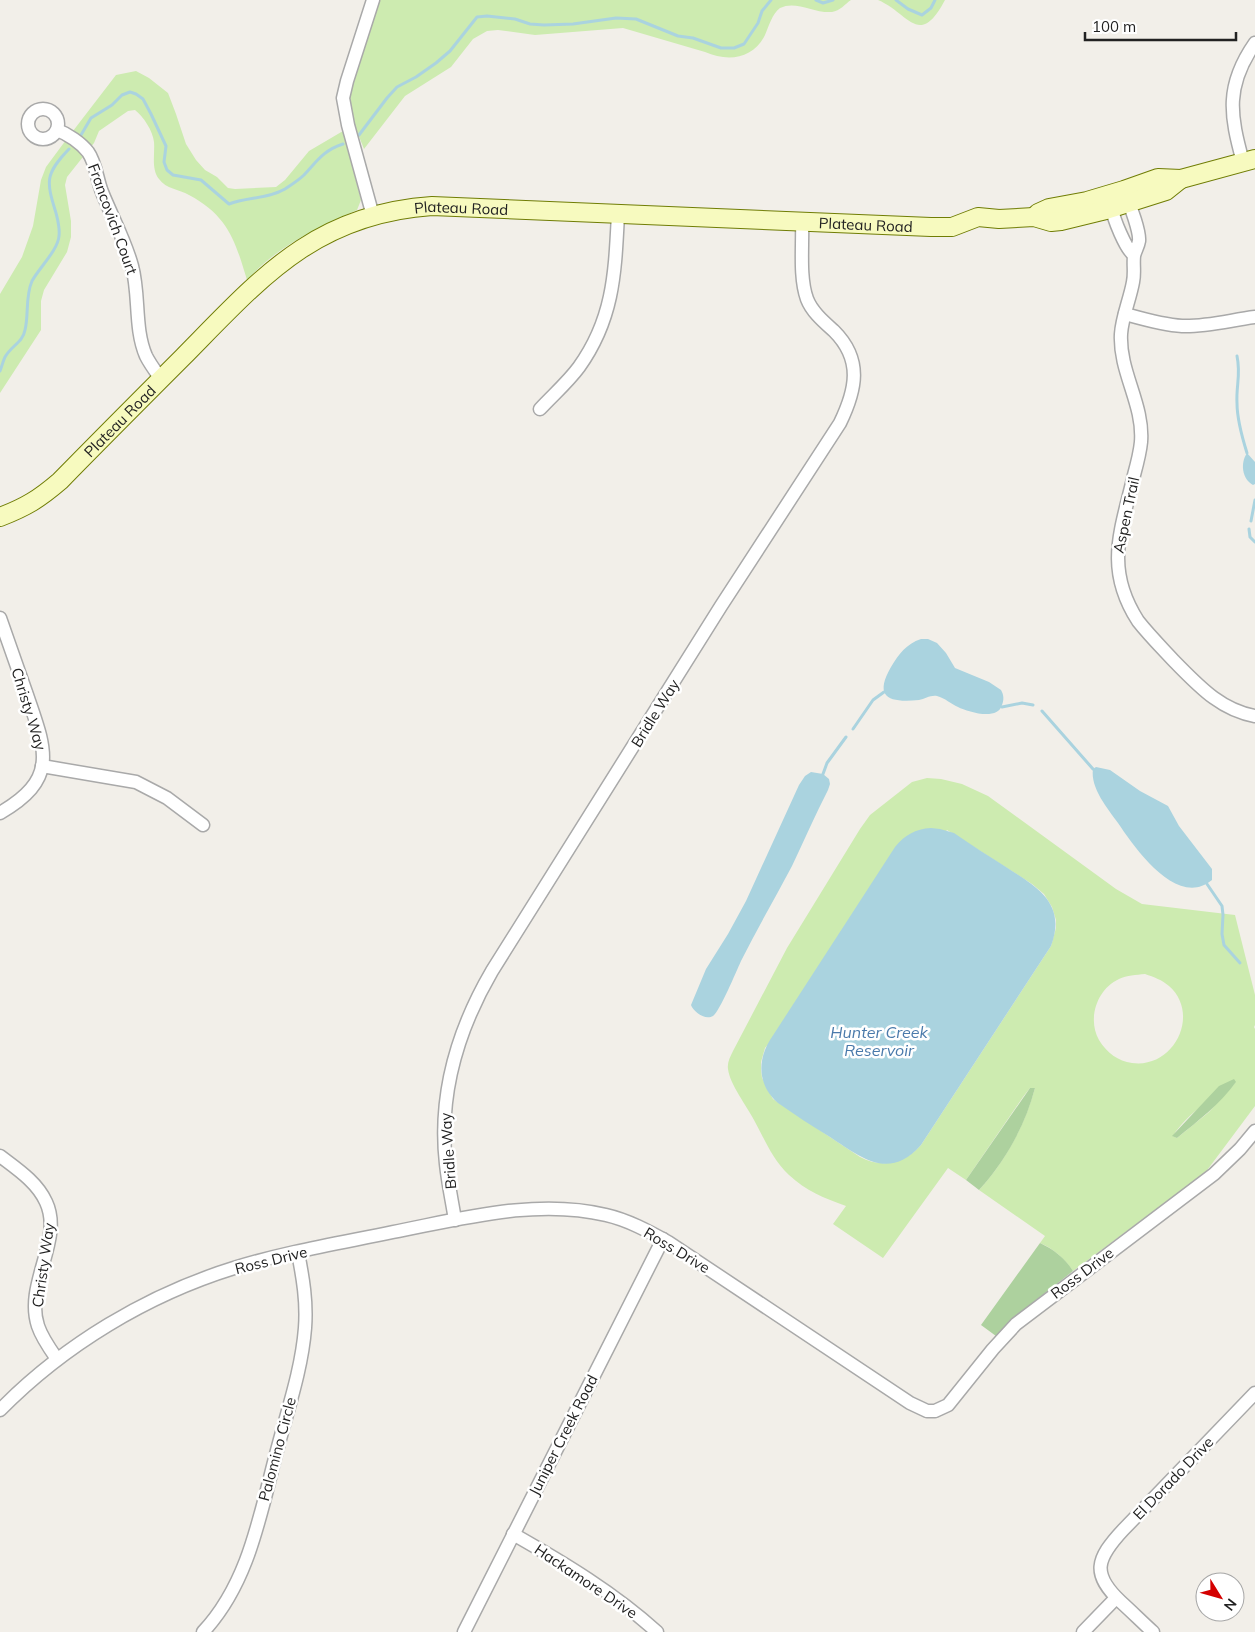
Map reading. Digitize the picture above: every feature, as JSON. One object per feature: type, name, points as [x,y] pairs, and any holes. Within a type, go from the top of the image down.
[{"type":"street","points":[[373,0],[343,98],[350,134],[373,216]]},
{"type":"street","points":[[1249,160],[1233,123],[1232,99],[1239,72],[1255,43]]},
{"type":"street","name":"Francovich Court","points":[[57,130],[71,138],[88,152],[91,157],[101,191],[121,234],[132,267],[136,285],[140,336],[143,347],[147,359],[161,378]]},
{"type":"street","name":"Plateau Road","points":[[0,516],[24,508],[48,491],[249,290],[283,261],[317,238],[373,216],[414,207],[432,206],[952,227],[978,217],[999,219],[1034,217],[1038,213],[1050,208],[1080,203],[1119,201],[1166,191],[1181,178],[1249,160]]},
{"type":"street","name":"Aspen Trail","points":[[1119,201],[1140,240],[1134,255],[1135,269],[1121,334],[1126,372],[1140,413],[1141,442],[1119,539],[1117,559],[1120,586],[1127,603],[1138,621],[1195,682],[1224,705],[1244,714],[1255,716]]},
{"type":"street","points":[[540,409],[578,368],[600,332],[612,290],[618,214]]},
{"type":"street","name":"Bridle Way","points":[[455,1220],[446,1163],[445,1109],[447,1087],[457,1047],[474,1006],[492,971],[840,423],[852,397],[854,373],[848,350],[842,340],[818,316],[807,300],[803,276],[802,222]]},
{"type":"street","points":[[1125,314],[1168,325],[1181,326],[1255,317]]},
{"type":"street","name":"Christy Way","points":[[0,618],[40,735],[44,754],[42,766],[30,792],[0,813]]},
{"type":"street","points":[[42,766],[136,782],[168,798],[203,825]]},
{"type":"street","name":"Ross Drive","points":[[0,1410],[58,1359],[114,1322],[179,1290],[235,1268],[298,1252],[455,1220],[525,1210],[564,1209],[606,1215],[625,1221],[663,1239],[910,1403],[926,1411],[934,1411],[948,1405],[993,1349],[1016,1324],[1214,1174],[1240,1149],[1255,1131]]},
{"type":"street","name":"Christy Way","points":[[0,1156],[36,1187],[46,1202],[49,1212],[50,1233],[36,1289],[35,1314],[43,1337],[58,1359]]},
{"type":"street","name":"Juniper Creek Road","points":[[464,1632],[663,1239]]},
{"type":"street","name":"Palomino Circle","points":[[203,1632],[224,1606],[243,1569],[256,1530],[297,1374],[304,1338],[306,1313],[305,1288],[298,1252]]},
{"type":"street","name":"El Dorado Drive","points":[[1116,1598],[1105,1586],[1100,1569],[1104,1555],[1115,1539],[1255,1393]]},
{"type":"street","name":"Hackamore Drive","points":[[513,1534],[592,1581],[634,1612],[657,1632]]},
{"type":"street","points":[[1083,1632],[1116,1598],[1153,1632]]},
{"type":"green space","points":[[379,0],[851,0],[840,9],[832,12],[792,5],[780,8],[773,17],[760,43],[754,49],[747,54],[731,57],[714,55],[623,28],[535,35],[498,30],[487,31],[473,39],[451,67],[405,96],[364,149],[352,114],[350,92]]},
{"type":"green space","points":[[878,0],[945,0],[936,15],[921,25],[906,19]]},
{"type":"green space","points":[[136,71],[149,78],[168,93],[186,144],[196,160],[205,170],[217,177],[228,188],[276,187],[285,180],[309,151],[343,131],[361,200],[357,210],[312,231],[285,247],[247,280],[234,241],[221,221],[202,203],[185,193],[165,185],[159,179],[155,171],[154,142],[150,129],[135,110],[128,111],[99,131],[94,143],[67,177],[65,185],[71,221],[71,237],[67,252],[44,290],[41,301],[41,330],[0,393],[0,294],[22,257],[33,226],[41,180],[46,167],[116,75]]},
{"type":"green space","points":[[927,778],[941,779],[962,784],[988,796],[1116,889],[1142,904],[1235,915],[1255,995],[1255,1106],[1205,1173],[1073,1271],[1058,1254],[1040,1243],[1045,1236],[979,1190],[1006,1155],[1026,1116],[1035,1088],[1030,1088],[1023,1097],[966,1180],[948,1168],[883,1258],[833,1224],[846,1206],[809,1190],[795,1181],[783,1169],[769,1149],[729,1075],[728,1064],[731,1056],[787,948],[860,829],[870,815],[912,782]],"holes":[[[947,830],[1032,884],[1044,894],[1052,907],[1056,928],[1051,946],[921,1145],[900,1160],[885,1163],[868,1161],[773,1099],[762,1078],[761,1062],[765,1048]],[[1145,974],[1164,982],[1178,998],[1183,1011],[1178,1037],[1171,1049],[1147,1063],[1127,1062],[1109,1052],[1099,1040],[1094,1023],[1096,1005],[1105,990],[1119,979]],[[1236,1082],[1209,1112],[1177,1138],[1173,1136],[1186,1120]]]},
{"type":"green space","points":[[1234,1079],[1236,1082],[1208,1112],[1177,1138],[1172,1136],[1219,1086]]},
{"type":"green space","points":[[1030,1088],[1035,1088],[1020,1129],[998,1167],[979,1190],[966,1180]]},
{"type":"green space","points":[[1040,1243],[1058,1254],[1073,1271],[1016,1316],[996,1336],[981,1325]]},
{"type":"water","points":[[1247,453],[1255,462],[1255,484],[1253,485],[1246,479],[1243,470],[1243,461]]},
{"type":"water","points":[[921,639],[928,639],[937,643],[955,668],[989,682],[1001,690],[1003,699],[999,710],[989,714],[975,713],[937,696],[909,701],[893,699],[887,696],[884,692],[884,686],[891,667],[903,650]]},
{"type":"water","points":[[1096,767],[1110,770],[1140,791],[1168,806],[1179,826],[1212,869],[1212,880],[1199,887],[1185,887],[1171,881],[1158,872],[1135,847],[1101,798],[1094,783],[1093,769]]},
{"type":"water","points":[[811,772],[823,774],[829,779],[828,790],[792,866],[741,961],[720,1007],[713,1016],[703,1016],[694,1010],[691,1005],[706,969],[746,901],[799,785],[805,776]]},
{"type":"water","name":"Hunter Creek Reservoir","points":[[931,828],[954,833],[1038,889],[1052,907],[1055,918],[1055,931],[1051,946],[921,1145],[909,1156],[898,1162],[887,1164],[864,1158],[853,1152],[778,1103],[766,1089],[763,1081],[763,1056],[770,1040],[895,847],[911,833]]},
{"type":"waterway","points":[[359,135],[397,87],[416,77],[450,51],[477,17],[487,16],[515,19],[530,24],[544,25],[573,24],[616,18],[636,19],[678,36],[693,38],[721,48],[734,48],[744,44],[758,23],[762,11],[771,0]]},
{"type":"waterway","points":[[816,0],[823,3],[833,0]]},
{"type":"waterway","points":[[896,0],[908,9],[922,15],[931,8],[935,0]]},
{"type":"waterway","points":[[81,135],[91,118],[112,105],[122,95],[130,92],[136,94],[143,99],[166,146],[164,162],[167,170],[173,175],[201,180],[229,204],[272,195],[285,189],[302,177],[326,153],[336,146],[343,144]]},
{"type":"waterway","points":[[0,371],[5,357],[24,334],[32,281],[52,253],[58,241],[59,227],[49,185],[55,165],[69,149]]},
{"type":"waterway","points":[[1237,356],[1239,369],[1238,416],[1247,453]]},
{"type":"waterway","points":[[1251,521],[1255,500]]},
{"type":"waterway","points":[[1249,529],[1250,537],[1255,542]]},
{"type":"waterway","points":[[853,729],[873,700],[884,692]]},
{"type":"waterway","points":[[1002,707],[1022,703],[1033,705]]},
{"type":"waterway","points":[[1042,711],[1093,769]]},
{"type":"waterway","points":[[823,774],[827,763],[846,737]]},
{"type":"waterway","points":[[1207,884],[1222,906],[1224,945],[1240,963]]}]
